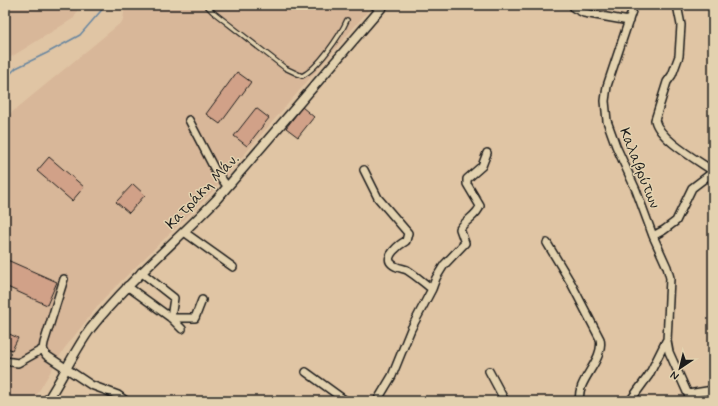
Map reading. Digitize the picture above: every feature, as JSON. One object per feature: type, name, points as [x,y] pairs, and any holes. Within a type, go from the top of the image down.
[{"type":"street","name":"Καλαβρύτων","points":[[634,5],[607,86],[605,101],[607,121],[616,146],[636,190],[670,278],[667,341]]},
{"type":"street","points":[[653,236],[664,230],[676,220],[692,188],[713,172],[665,136],[656,125],[655,120],[666,82],[672,75],[679,56],[681,26],[677,5]]},
{"type":"street","name":"Κατράκη Μάν.","points":[[47,401],[66,367],[91,329],[127,286],[184,232],[268,142],[382,8]]},
{"type":"street","points":[[574,8],[584,13],[629,21]]},
{"type":"street","points":[[189,120],[215,170],[227,186]]},
{"type":"street","points":[[378,401],[392,376],[411,329],[432,289],[436,278],[444,265],[465,243],[460,231],[479,209],[480,204],[467,184],[467,179],[482,166],[486,153]]},
{"type":"street","points":[[364,170],[378,198],[408,233],[406,241],[397,246],[393,252],[390,262],[396,267],[406,270],[432,289]]},
{"type":"street","points":[[184,232],[233,267]]},
{"type":"street","points":[[547,243],[571,283],[602,344],[595,364],[584,383],[579,397],[580,401]]},
{"type":"street","points":[[141,272],[174,298],[170,318]]},
{"type":"street","points":[[64,279],[49,324],[43,349],[46,355],[90,384],[118,395],[126,401]]},
{"type":"street","points":[[127,286],[170,318],[182,329]]},
{"type":"street","points":[[170,318],[196,318],[202,300]]},
{"type":"street","points":[[667,341],[669,352],[689,398],[713,390]]},
{"type":"street","points":[[630,401],[649,375],[667,341]]},
{"type":"street","points":[[5,361],[18,363],[43,349]]},
{"type":"street","points":[[489,371],[505,401]]},
{"type":"street","points":[[306,372],[346,401]]},
{"type":"lane","points":[[206,5],[285,68],[302,76],[313,68],[342,31],[347,20]]},
{"type":"lane","points":[[370,5],[382,8]]},
{"type":"shaded area","points":[[5,5],[80,5],[74,18],[11,57],[5,65]]},
{"type":"shaded area","points":[[125,5],[373,5],[212,192],[105,297],[64,349],[33,401],[5,401],[5,118],[123,21]]},
{"type":"building","points":[[237,72],[251,82],[220,124],[206,114]]},
{"type":"building","points":[[302,107],[314,117],[298,137],[286,128]]},
{"type":"building","points":[[256,108],[269,118],[247,146],[234,136]]},
{"type":"building","points":[[49,157],[84,187],[72,201],[37,171]]},
{"type":"building","points":[[133,184],[145,195],[129,213],[116,202]]},
{"type":"building","points":[[5,259],[57,282],[47,305],[5,286]]},
{"type":"building","points":[[5,332],[18,338],[12,350],[5,347]]},
{"type":"waterway","points":[[5,79],[16,68],[80,35],[106,5]]}]
